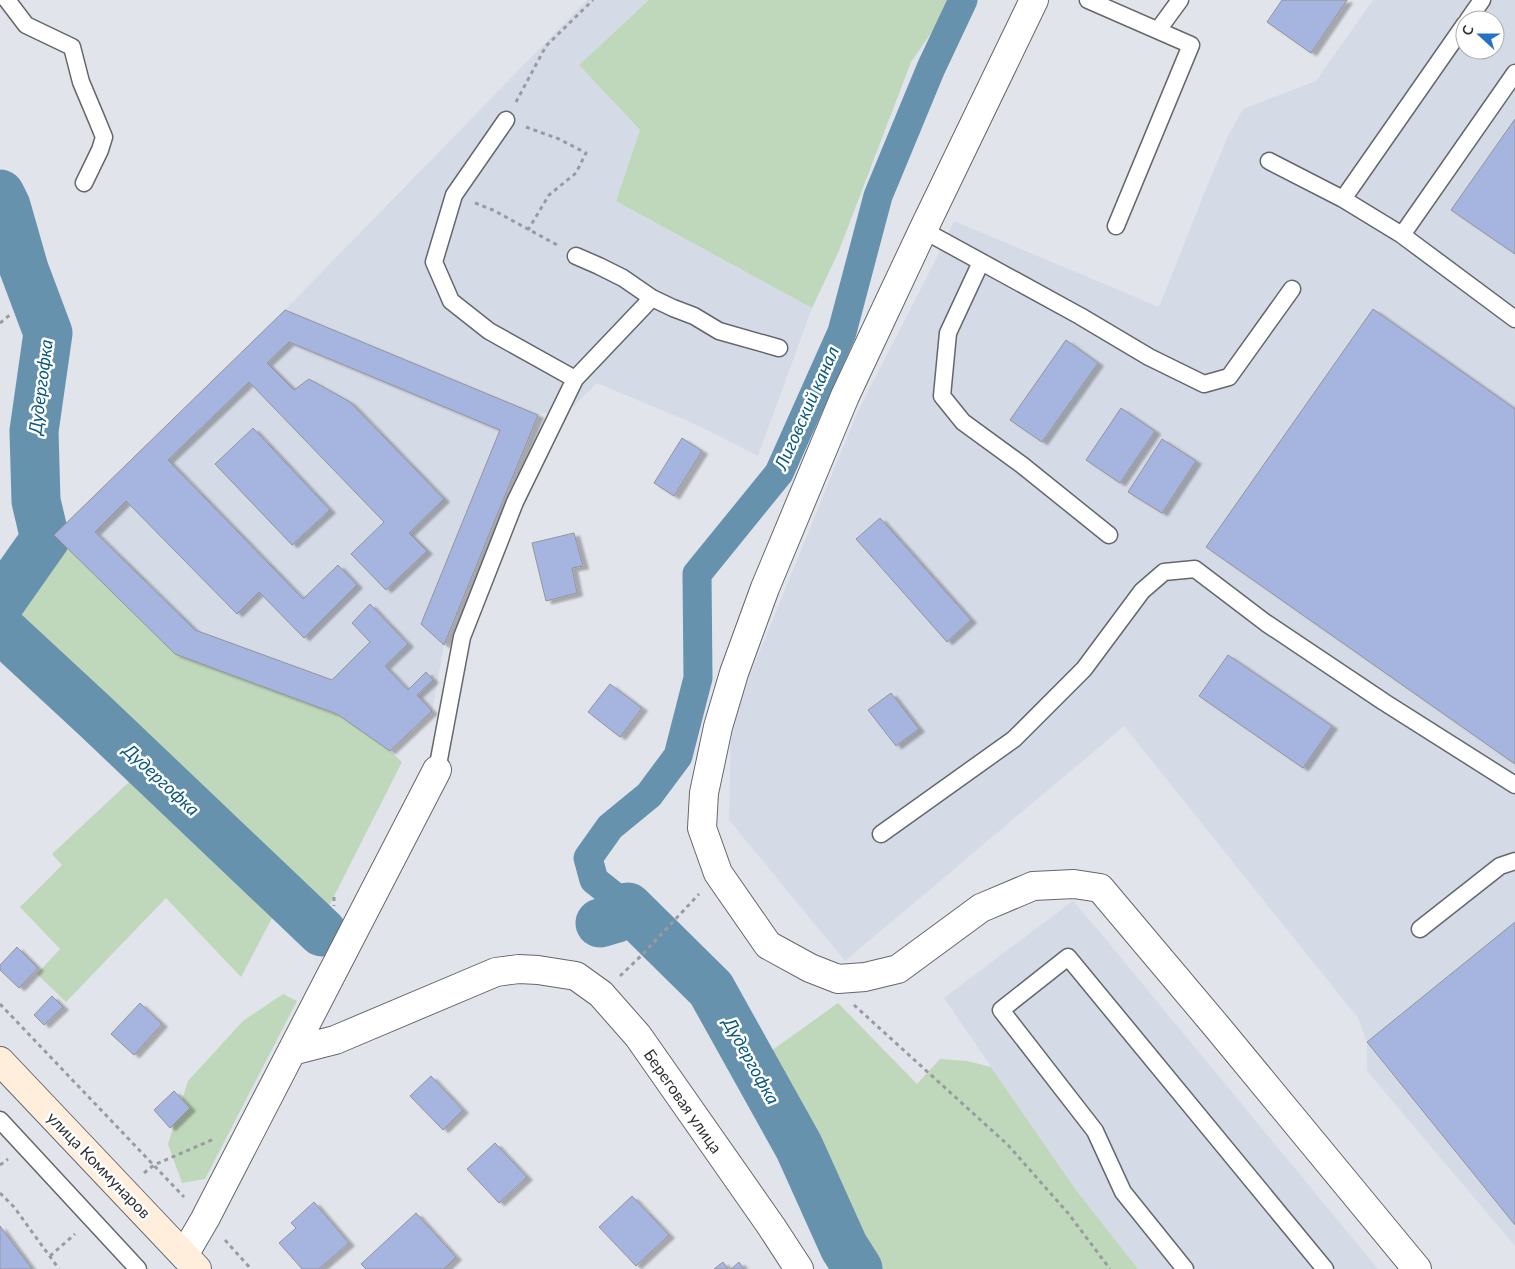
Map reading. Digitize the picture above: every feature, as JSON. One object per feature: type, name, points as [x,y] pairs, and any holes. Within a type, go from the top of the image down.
[{"type":"street","points":[[1034,0],[922,230],[845,396],[765,588],[734,673],[718,727],[704,793],[702,828],[718,874],[768,945],[810,968],[838,979],[865,977],[898,969],[981,908],[1033,886],[1074,884],[1100,888],[1417,1269]]},
{"type":"street","points":[[190,1262],[205,1219],[437,770]]},
{"type":"street","name":"Береговая улица","points":[[292,1051],[335,1040],[496,972],[519,969],[576,976],[601,994],[638,1036],[799,1269]]},
{"type":"street","name":"улица Коммунаров","points":[[0,1061],[190,1262]]},
{"type":"lane","points":[[7,0],[26,25],[72,47],[81,82],[104,137],[100,150],[84,183]]},
{"type":"lane","points":[[1088,0],[1191,45],[1116,226]]},
{"type":"lane","points":[[1158,30],[1180,0]]},
{"type":"lane","points":[[1343,199],[1455,38]]},
{"type":"lane","points":[[1402,235],[1515,72]]},
{"type":"lane","points":[[506,120],[454,195],[434,262],[451,301],[489,331],[575,379]]},
{"type":"lane","points":[[1269,161],[1343,199],[1402,235],[1515,319]]},
{"type":"lane","points":[[922,230],[1080,316],[1148,357],[1204,384],[1229,377],[1292,289]]},
{"type":"lane","points":[[576,256],[623,278],[652,298],[694,316],[719,330],[779,348]]},
{"type":"lane","points":[[981,262],[948,333],[942,396],[963,422],[1022,465],[1109,535]]},
{"type":"lane","points":[[437,770],[462,637],[515,502],[575,379],[652,298]]},
{"type":"lane","points":[[881,834],[1014,739],[1084,669],[1142,591],[1164,572],[1195,569],[1274,628],[1384,702],[1515,785]]},
{"type":"lane","points":[[1420,929],[1500,866],[1515,862]]},
{"type":"lane","points":[[1185,1269],[1124,1192],[1095,1131],[1002,1010],[1068,956],[1325,1269]]},
{"type":"lane","points":[[0,1120],[138,1269]]},
{"type":"path","points":[[528,230],[549,195],[576,173],[586,153],[559,139],[506,120],[546,46],[593,0]]},
{"type":"path","points":[[454,195],[493,210],[576,256]]},
{"type":"path","points":[[0,323],[11,314]]},
{"type":"path","points":[[642,956],[718,874]]},
{"type":"path","points":[[838,979],[852,1003],[1008,1145],[1068,1213],[1110,1269]]},
{"type":"path","points":[[0,1004],[252,1269]]},
{"type":"path","points":[[154,1165],[214,1139]]},
{"type":"path","points":[[0,1194],[14,1207],[59,1269]]},
{"type":"shaded area","points":[[587,0],[649,0],[579,65],[640,130],[616,201],[812,308],[758,456],[697,425],[597,383],[573,407],[538,415],[444,645],[432,711],[390,751],[337,714],[175,654],[54,535],[285,310]]},
{"type":"shaded area","points":[[1373,0],[1515,0],[1515,1246],[1367,1071],[1367,1042],[1358,1018],[1124,726],[845,961],[729,820],[731,722],[857,413],[954,221],[1159,307],[1228,136],[1243,109],[1316,81]]},
{"type":"shaded area","points":[[1073,901],[1378,1269],[1138,1269],[1076,1190],[944,998]]},
{"type":"green space","points":[[649,0],[949,0],[938,23],[911,62],[838,253],[812,308],[616,201],[640,130],[579,65]]},
{"type":"green space","points":[[54,535],[175,654],[337,714],[390,751],[402,762],[324,916],[0,613]]},
{"type":"green space","points":[[144,768],[282,899],[241,977],[166,898],[66,1002],[37,974],[60,949],[20,907],[62,865],[52,854]]},
{"type":"green space","points":[[283,994],[297,1001],[205,1179],[182,1183],[168,1144],[188,1081],[243,1021]]},
{"type":"green space","points":[[838,1003],[917,1084],[940,1059],[967,1061],[991,1067],[1076,1190],[1138,1269],[866,1269],[854,1249],[830,1184],[760,1059]]},
{"type":"building","points":[[1282,0],[1347,0],[1311,53],[1267,22]]},
{"type":"building","points":[[1515,119],[1515,254],[1451,210]]},
{"type":"building","points":[[1373,309],[1515,409],[1515,764],[1206,547]]},
{"type":"building","points":[[285,310],[538,415],[444,645],[421,624],[500,430],[289,342],[267,363],[294,390],[309,379],[350,402],[444,499],[409,533],[427,551],[386,590],[351,554],[384,522],[249,382],[168,460],[303,599],[338,565],[357,585],[304,638],[259,592],[237,614],[126,501],[95,532],[195,630],[332,680],[370,642],[352,623],[370,604],[408,644],[385,666],[408,690],[426,672],[433,680],[417,695],[432,711],[390,751],[337,714],[175,654],[54,535]]},
{"type":"building","points":[[1066,340],[1098,363],[1042,442],[1010,420]]},
{"type":"building","points":[[1121,408],[1155,431],[1120,483],[1086,460]]},
{"type":"building","points":[[253,428],[330,510],[292,545],[215,464]]},
{"type":"building","points":[[682,438],[702,451],[674,496],[654,483]]},
{"type":"building","points":[[1162,439],[1196,461],[1162,513],[1128,492]]},
{"type":"building","points":[[880,518],[971,620],[947,642],[856,539]]},
{"type":"building","points":[[574,533],[583,566],[572,568],[577,593],[546,601],[532,543]]},
{"type":"building","points":[[1228,655],[1332,726],[1303,768],[1199,696]]},
{"type":"building","points":[[610,684],[642,708],[620,737],[588,712]]},
{"type":"building","points":[[891,693],[919,729],[896,746],[868,710]]},
{"type":"building","points":[[1515,922],[1515,1225],[1367,1042]]},
{"type":"building","points":[[17,947],[38,968],[19,988],[0,970],[0,965]]},
{"type":"building","points":[[52,996],[63,1007],[44,1025],[34,1015]]},
{"type":"building","points":[[140,1003],[162,1024],[134,1055],[111,1034]]},
{"type":"building","points":[[431,1076],[463,1110],[443,1130],[410,1096]]},
{"type":"building","points":[[174,1091],[190,1108],[170,1128],[154,1110]]},
{"type":"building","points":[[495,1143],[527,1177],[499,1203],[467,1169]]},
{"type":"building","points":[[632,1196],[669,1235],[636,1266],[599,1227]]},
{"type":"building","points":[[314,1202],[349,1243],[319,1269],[302,1269],[279,1243],[296,1228],[291,1223]]},
{"type":"building","points":[[416,1213],[456,1257],[444,1269],[366,1269],[361,1264]]},
{"type":"building","points":[[0,1226],[32,1269],[0,1269]]},
{"type":"building","points":[[723,1262],[728,1269],[714,1269]]},
{"type":"building","points":[[739,1262],[744,1269],[731,1269]]},
{"type":"waterway","name":"Лиговский канал","points":[[628,907],[594,880],[588,858],[610,827],[649,795],[678,756],[698,678],[697,574],[779,473],[842,332],[878,196],[931,68],[963,0]]},
{"type":"waterway","name":"Дудергофка","points":[[0,194],[6,206],[24,269],[48,333],[34,431],[36,501],[45,539],[0,603]]},
{"type":"waterway","name":"Дудергофка","points":[[0,628],[322,932]]},
{"type":"waterway","name":"Дудергофка","points":[[600,923],[617,918],[628,907],[711,989],[799,1147],[844,1247],[858,1269]]}]
